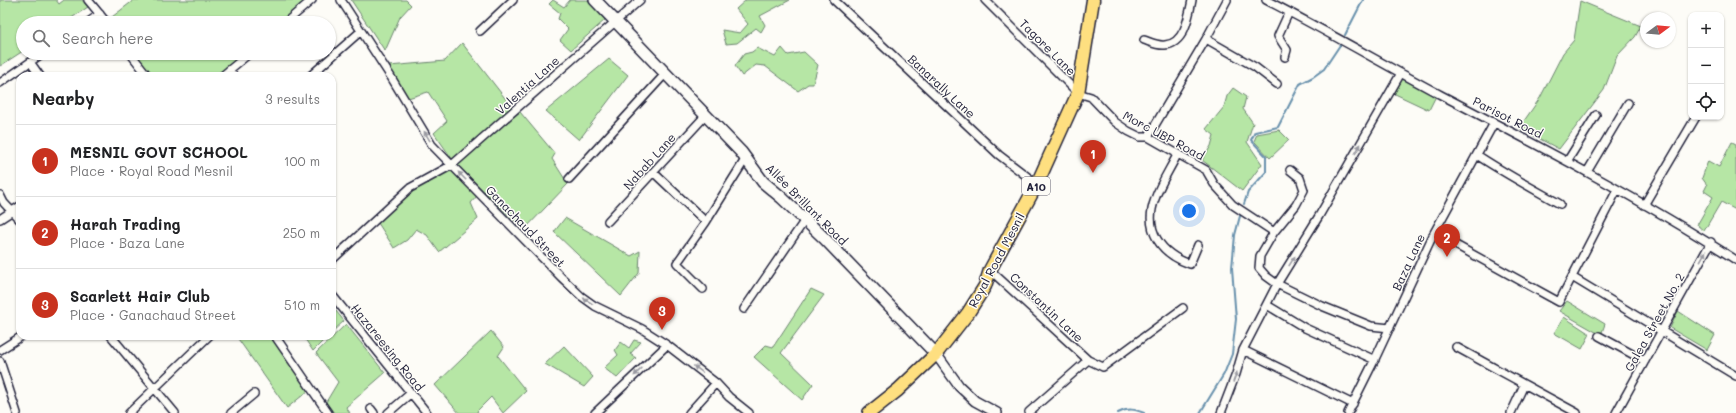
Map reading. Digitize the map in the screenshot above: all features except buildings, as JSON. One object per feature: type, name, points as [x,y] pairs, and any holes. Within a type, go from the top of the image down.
[{"type":"main road","name":"Allée Brillant Road","points":[[595,0],[746,158],[763,182],[805,220],[936,354]]},
{"type":"main road","name":"Royal Road Mesnil","points":[[936,354],[973,306],[986,286],[990,270],[1037,184],[1078,93],[1093,0]]},
{"type":"main road","name":"A10","points":[[869,413],[898,390],[936,354]]},
{"type":"street","points":[[88,0],[100,14],[97,16]]},
{"type":"street","points":[[293,16],[312,0]]},
{"type":"street","name":"Ganachaud Street","points":[[341,0],[432,145],[581,296],[595,306],[642,329],[667,345],[716,383],[729,397],[749,413]]},
{"type":"street","points":[[480,31],[513,0]]},
{"type":"street","name":"Valentia Lane","points":[[336,256],[410,188],[452,165],[640,0]]},
{"type":"street","name":"Banarally Lane","points":[[834,0],[999,155],[1037,184]]},
{"type":"street","name":"Tagore Lane","points":[[985,0],[1078,93]]},
{"type":"street","points":[[1144,40],[1164,46],[1178,39],[1188,19],[1192,0]]},
{"type":"street","points":[[1148,137],[1206,39],[1227,0]]},
{"type":"street","name":"Parisot Road","points":[[1266,0],[1494,123],[1568,160],[1617,190],[1711,242],[1736,258]]},
{"type":"street","points":[[1285,57],[1287,50],[1278,36],[1289,12]]},
{"type":"street","points":[[336,53],[361,31]]},
{"type":"street","points":[[1206,39],[1255,67],[1277,84]]},
{"type":"street","points":[[0,83],[33,60]]},
{"type":"street","points":[[135,60],[145,72]]},
{"type":"street","points":[[227,72],[241,60]]},
{"type":"street","points":[[315,72],[328,60]]},
{"type":"street","points":[[30,62],[37,72]]},
{"type":"street","points":[[569,179],[666,73]]},
{"type":"street","points":[[1220,413],[1236,374],[1242,350],[1277,284],[1319,216],[1400,73]]},
{"type":"street","name":"Morc UBP Road","points":[[1078,93],[1091,97],[1115,122],[1128,131],[1140,138],[1148,137],[1177,155],[1206,170],[1214,184],[1233,205],[1274,232]]},
{"type":"street","points":[[1587,172],[1628,103]]},
{"type":"street","name":"Nabab Lane","points":[[608,221],[706,115]]},
{"type":"street","points":[[1568,160],[1596,115]]},
{"type":"street","points":[[1644,205],[1694,120]]},
{"type":"street","name":"Baza Lane","points":[[1348,413],[1375,360],[1434,232],[1494,123]]},
{"type":"street","points":[[1177,155],[1155,199],[1151,215],[1153,235],[1164,250],[1181,261],[1190,264],[1198,244]]},
{"type":"street","points":[[1476,155],[1506,174],[1560,204]]},
{"type":"street","points":[[703,289],[677,263],[706,222],[746,158]]},
{"type":"street","points":[[1290,170],[1300,178],[1304,190],[1296,205],[1274,232],[1260,256],[1259,268],[1266,276],[1277,284],[1348,317],[1371,326],[1390,328]]},
{"type":"street","points":[[653,172],[706,222]]},
{"type":"street","points":[[1434,232],[1559,302],[1617,190]]},
{"type":"street","points":[[0,195],[4,203],[16,216]]},
{"type":"street","points":[[0,219],[16,209]]},
{"type":"street","points":[[744,309],[805,220]]},
{"type":"street","name":"Galea Street No. 2","points":[[1616,413],[1711,242]]},
{"type":"street","name":"Constantin Lane","points":[[990,270],[1088,360]]},
{"type":"street","points":[[1572,277],[1736,376]]},
{"type":"street","name":"Hazareesing Road","points":[[336,300],[427,413]]},
{"type":"street","points":[[1267,305],[1305,328],[1375,360]]},
{"type":"street","points":[[1029,413],[1088,360],[1103,367],[1183,308]]},
{"type":"street","points":[[1599,336],[1645,361]]},
{"type":"street","points":[[0,350],[16,340]]},
{"type":"street","points":[[114,340],[153,389],[175,413]]},
{"type":"street","points":[[129,413],[205,340]]},
{"type":"street","points":[[277,340],[328,413]]},
{"type":"street","points":[[595,413],[667,345]]},
{"type":"street","points":[[1456,347],[1577,413]]},
{"type":"street","points":[[1242,350],[1353,404]]},
{"type":"street","points":[[936,354],[959,386],[975,401],[997,413]]},
{"type":"street","points":[[0,361],[17,413]]},
{"type":"street","points":[[689,413],[716,383]]},
{"type":"street","points":[[1511,413],[1524,385]]},
{"type":"street","points":[[388,413],[410,393]]},
{"type":"street","points":[[231,413],[254,394]]},
{"type":"green space","points":[[0,0],[56,0],[59,4],[64,0],[82,0],[88,7],[74,16],[16,16],[16,56],[0,66]]},
{"type":"green space","points":[[134,0],[306,0],[287,16],[113,16]]},
{"type":"green space","points":[[351,0],[406,0],[411,5],[400,17],[385,51]]},
{"type":"green space","points":[[553,0],[564,7],[570,0],[588,0],[605,20],[571,50],[560,40],[568,29],[558,19],[560,13],[549,4]]},
{"type":"green space","points":[[746,0],[790,0],[760,16],[765,25],[761,32],[756,28],[737,43],[726,44],[722,30],[740,33],[748,24],[736,9]]},
{"type":"green space","points":[[1580,1],[1640,26],[1635,37],[1617,56],[1604,90],[1559,149],[1519,128],[1540,98],[1563,53],[1574,40]]},
{"type":"green space","points":[[462,43],[515,111],[464,155],[520,112],[555,154],[552,159],[568,184],[524,230],[455,163],[434,133],[447,121],[428,92],[408,98],[389,66],[445,61]]},
{"type":"green space","points":[[757,48],[775,57],[782,48],[788,55],[804,52],[818,65],[813,84],[808,84],[798,91],[765,66],[756,65],[742,76],[735,66],[744,54],[752,52]]},
{"type":"green space","points":[[609,59],[628,75],[579,140],[546,111]]},
{"type":"green space","points":[[139,60],[236,60],[223,72],[148,72]]},
{"type":"green space","points":[[1401,76],[1436,96],[1429,110],[1393,93]]},
{"type":"green space","points":[[1233,88],[1246,97],[1243,109],[1253,123],[1247,142],[1262,164],[1242,191],[1202,160],[1211,146],[1214,135],[1206,129],[1224,107],[1227,96]]},
{"type":"green space","points":[[1279,130],[1289,140],[1270,158],[1254,141],[1257,134]]},
{"type":"green space","points":[[1732,142],[1736,144],[1736,210],[1721,202],[1704,231],[1697,225],[1713,197],[1704,191],[1707,185],[1702,178],[1708,161],[1719,167]]},
{"type":"green space","points":[[450,170],[477,196],[471,203],[478,219],[439,252],[427,235],[416,229],[407,240],[394,248],[378,223],[409,192]]},
{"type":"green space","points":[[565,218],[631,256],[640,251],[639,273],[621,296],[554,232]]},
{"type":"green space","points":[[811,289],[824,295],[781,353],[813,384],[802,400],[754,357],[766,345],[773,347]]},
{"type":"green space","points":[[1567,301],[1605,324],[1601,335],[1559,311]]},
{"type":"green space","points":[[336,311],[344,321],[336,328]]},
{"type":"green space","points":[[1678,311],[1715,335],[1707,350],[1670,328]]},
{"type":"green space","points":[[1564,317],[1590,334],[1582,349],[1554,333]]},
{"type":"green space","points":[[346,324],[385,373],[346,407],[350,413],[334,413],[326,402],[338,382],[316,353],[329,340],[336,340],[336,334]]},
{"type":"green space","points":[[491,331],[504,347],[498,356],[526,391],[503,413],[491,397],[477,411],[478,413],[459,413],[435,385]]},
{"type":"green space","points":[[239,340],[273,340],[308,391],[287,408]]},
{"type":"green space","points":[[306,340],[324,340],[313,351]]},
{"type":"green space","points":[[634,340],[641,342],[630,354],[636,358],[617,378],[604,368],[618,355],[615,350],[621,342],[629,348]]},
{"type":"green space","points":[[564,346],[593,377],[584,387],[545,364]]},
{"type":"waterway","points":[[1345,35],[1363,0]]},
{"type":"waterway","points":[[1244,204],[1248,192],[1266,172],[1266,156],[1251,140],[1255,132],[1278,127],[1300,84],[1324,69],[1340,45]]},
{"type":"waterway","points":[[1200,413],[1224,374],[1232,354],[1236,319],[1232,268],[1235,235],[1240,216]]},
{"type":"waterway","points":[[1118,413],[1125,410],[1144,413]]},
{"type":"place","name":"MESNIL GOVT SCHOOL","points":[[1093,173]]},
{"type":"place","name":"Harah Trading","points":[[1447,257]]},
{"type":"place","name":"Scarlett Hair Club","points":[[662,330]]}]
